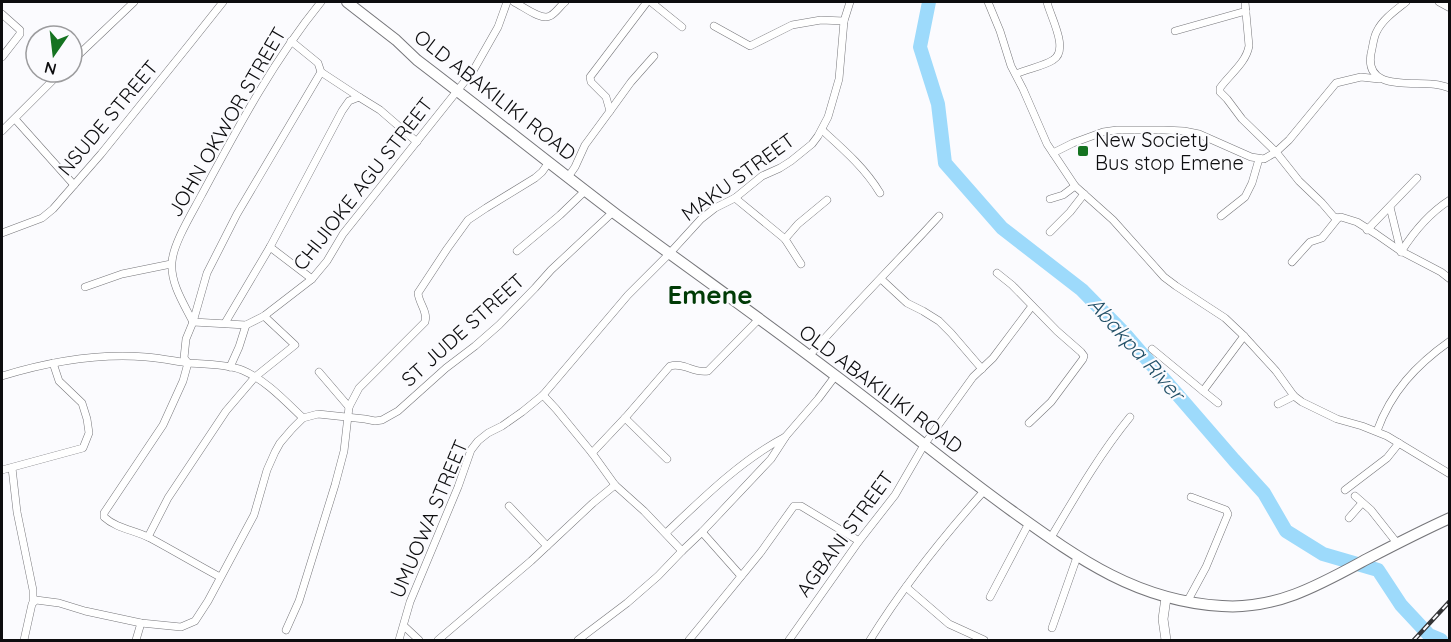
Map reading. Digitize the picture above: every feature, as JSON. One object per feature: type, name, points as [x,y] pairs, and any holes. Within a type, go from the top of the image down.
[{"type":"main road","name":"OLD ABAKILIKI ROAD","points":[[347,2],[396,40],[417,60],[613,212],[836,375],[924,446],[1050,538],[1112,576],[1166,598],[1222,606],[1255,606],[1310,589],[1449,518]]},
{"type":"main road","points":[[1166,598],[1163,619],[1166,640]]},
{"type":"street","points":[[84,50],[134,2]]},
{"type":"street","name":"NSUDE STREET","points":[[2,232],[42,218],[53,209],[223,2]]},
{"type":"street","name":"JOHN OKWOR STREET","points":[[171,264],[186,224],[273,68],[321,2]]},
{"type":"street","name":"CHIJIOKE AGU STREET","points":[[246,325],[264,316],[312,279],[327,261],[343,234],[473,71],[501,21],[507,2]]},
{"type":"street","points":[[514,2],[546,17],[552,15],[565,2]]},
{"type":"street","points":[[610,111],[606,97],[591,82],[590,77],[649,2],[682,27]]},
{"type":"street","name":"MAKU STREET","points":[[669,254],[701,219],[715,208],[735,198],[762,176],[791,161],[812,144],[822,130],[834,97],[844,21],[850,2]]},
{"type":"street","points":[[988,2],[1011,66],[1042,134],[1075,186],[1113,220],[1164,277],[1225,318],[1244,336],[1276,371],[1294,396],[1337,419],[1377,431],[1449,474]]},
{"type":"street","points":[[1016,74],[1051,62],[1058,56],[1061,47],[1047,2]]},
{"type":"street","points":[[1245,2],[1249,46],[1247,53],[1219,90],[1242,119],[1276,152],[1299,181],[1334,217],[1357,222],[1401,252],[1441,272],[1449,279]]},
{"type":"street","points":[[1379,79],[1371,65],[1370,55],[1376,32],[1387,18],[1406,2]]},
{"type":"street","points":[[1438,2],[1449,8]]},
{"type":"street","points":[[1175,31],[1246,11]]},
{"type":"street","points":[[2,14],[20,30],[20,34],[2,55]]},
{"type":"street","points":[[714,26],[750,46],[792,25],[821,20],[844,21]]},
{"type":"street","points":[[291,41],[318,63],[321,72],[380,110],[417,142]]},
{"type":"street","points":[[568,177],[585,145],[631,82],[654,56]]},
{"type":"street","points":[[188,363],[184,358],[186,339],[207,273],[237,214],[321,72]]},
{"type":"street","points":[[1053,153],[1072,143],[1103,132],[1174,130],[1200,134],[1251,157],[1264,159],[1276,152],[1336,84],[1361,76],[1393,83],[1431,84],[1449,88]]},
{"type":"street","points":[[2,131],[49,84]]},
{"type":"street","points":[[225,323],[270,247],[342,111],[349,101],[359,97]]},
{"type":"street","points":[[15,119],[74,185]]},
{"type":"street","points":[[822,130],[852,157],[880,193]]},
{"type":"street","points":[[1221,216],[1245,197],[1259,159]]},
{"type":"street","points":[[286,630],[299,601],[335,485],[344,451],[349,407],[359,388],[425,322],[427,315],[418,293],[468,220],[535,178],[549,162]]},
{"type":"street","points":[[1367,230],[1417,177]]},
{"type":"street","points":[[1050,199],[1063,195],[1075,186]]},
{"type":"street","points":[[517,252],[586,190]]},
{"type":"street","points":[[1050,232],[1084,194]]},
{"type":"street","points":[[735,198],[785,239],[801,264]]},
{"type":"street","points":[[785,239],[798,224],[826,200]]},
{"type":"street","points":[[1401,252],[1419,228],[1449,200]]},
{"type":"street","points":[[1390,207],[1401,252]]},
{"type":"street","name":"ST JUDE STREET","points":[[303,418],[318,414],[375,421],[382,420],[398,411],[499,324],[551,270],[613,212]]},
{"type":"street","points":[[809,356],[939,216]]},
{"type":"street","points":[[1292,262],[1310,242],[1322,238],[1338,218]]},
{"type":"street","points":[[270,247],[312,279]]},
{"type":"street","name":"UMUOWA STREET","points":[[399,640],[410,602],[471,450],[488,433],[516,417],[543,395],[628,296],[669,254]]},
{"type":"street","points":[[85,287],[122,274],[171,264],[174,283],[193,322]]},
{"type":"street","points":[[997,273],[1084,356],[1051,402],[1029,423]]},
{"type":"street","points":[[881,279],[907,303],[939,321],[982,369]]},
{"type":"street","name":"AGBANI STREET","points":[[789,640],[900,487],[924,446],[974,377],[993,358],[1032,306]]},
{"type":"street","points":[[148,537],[168,498],[225,411],[255,377],[295,345],[264,316]]},
{"type":"street","points":[[592,453],[670,366],[679,364],[699,372],[708,371],[759,319]]},
{"type":"street","points":[[193,322],[246,325],[231,367]]},
{"type":"street","points":[[1203,391],[1244,336]]},
{"type":"street","points":[[1377,431],[1383,415],[1403,383],[1449,341]]},
{"type":"street","points":[[1152,349],[1218,403]]},
{"type":"street","points":[[2,376],[63,361],[111,356],[146,357],[231,367],[255,377],[303,418],[280,443],[275,452],[267,470],[254,515],[195,621],[181,627],[141,623],[59,603],[33,601]]},
{"type":"street","points":[[2,470],[83,448],[88,433],[82,403],[59,381],[53,363]]},
{"type":"street","points":[[188,363],[183,381],[163,424],[104,513],[104,517],[108,521],[148,537],[220,577]]},
{"type":"street","points":[[319,372],[349,407]]},
{"type":"street","points":[[578,640],[658,576],[702,532],[771,459],[786,436],[836,375]]},
{"type":"street","points":[[543,395],[592,453],[615,485],[682,550]]},
{"type":"street","points":[[1278,404],[1294,396]]},
{"type":"street","points":[[1050,538],[1112,439],[1130,417]]},
{"type":"street","points":[[625,418],[666,459]]},
{"type":"street","points":[[666,533],[764,448],[786,436]]},
{"type":"street","points":[[1345,490],[1387,458],[1399,443]]},
{"type":"street","points":[[12,468],[17,512],[33,590],[33,601],[24,640]]},
{"type":"street","points":[[438,640],[615,485]]},
{"type":"street","points":[[870,640],[938,543],[984,491]]},
{"type":"street","points":[[1355,496],[1371,510],[1393,545]]},
{"type":"street","points":[[1187,602],[1206,567],[1228,514],[1226,510],[1191,498]]},
{"type":"street","points":[[1349,518],[1362,503]]},
{"type":"street","points":[[509,506],[547,546]]},
{"type":"street","points":[[689,640],[794,506],[801,506],[859,541]]},
{"type":"street","points":[[990,597],[1029,523]]},
{"type":"street","points":[[702,532],[741,576]]},
{"type":"street","points":[[1052,628],[1077,556]]},
{"type":"street","points":[[906,587],[949,624],[984,640]]},
{"type":"street","points":[[136,640],[141,623]]},
{"type":"street","points":[[404,626],[419,640]]},
{"type":"waterway","name":"Abakpa River","points":[[929,2],[920,47],[938,104],[945,163],[1002,228],[1082,290],[1125,334],[1264,493],[1286,531],[1323,554],[1378,570],[1401,605],[1429,635],[1441,640]]},
{"type":"railway","points":[[1414,640],[1450,601]]},
{"type":"place","name":"New Society Bus stop Emene","points":[[1083,151]]},
{"type":"district","name":"Emene","points":[[710,295]]}]
